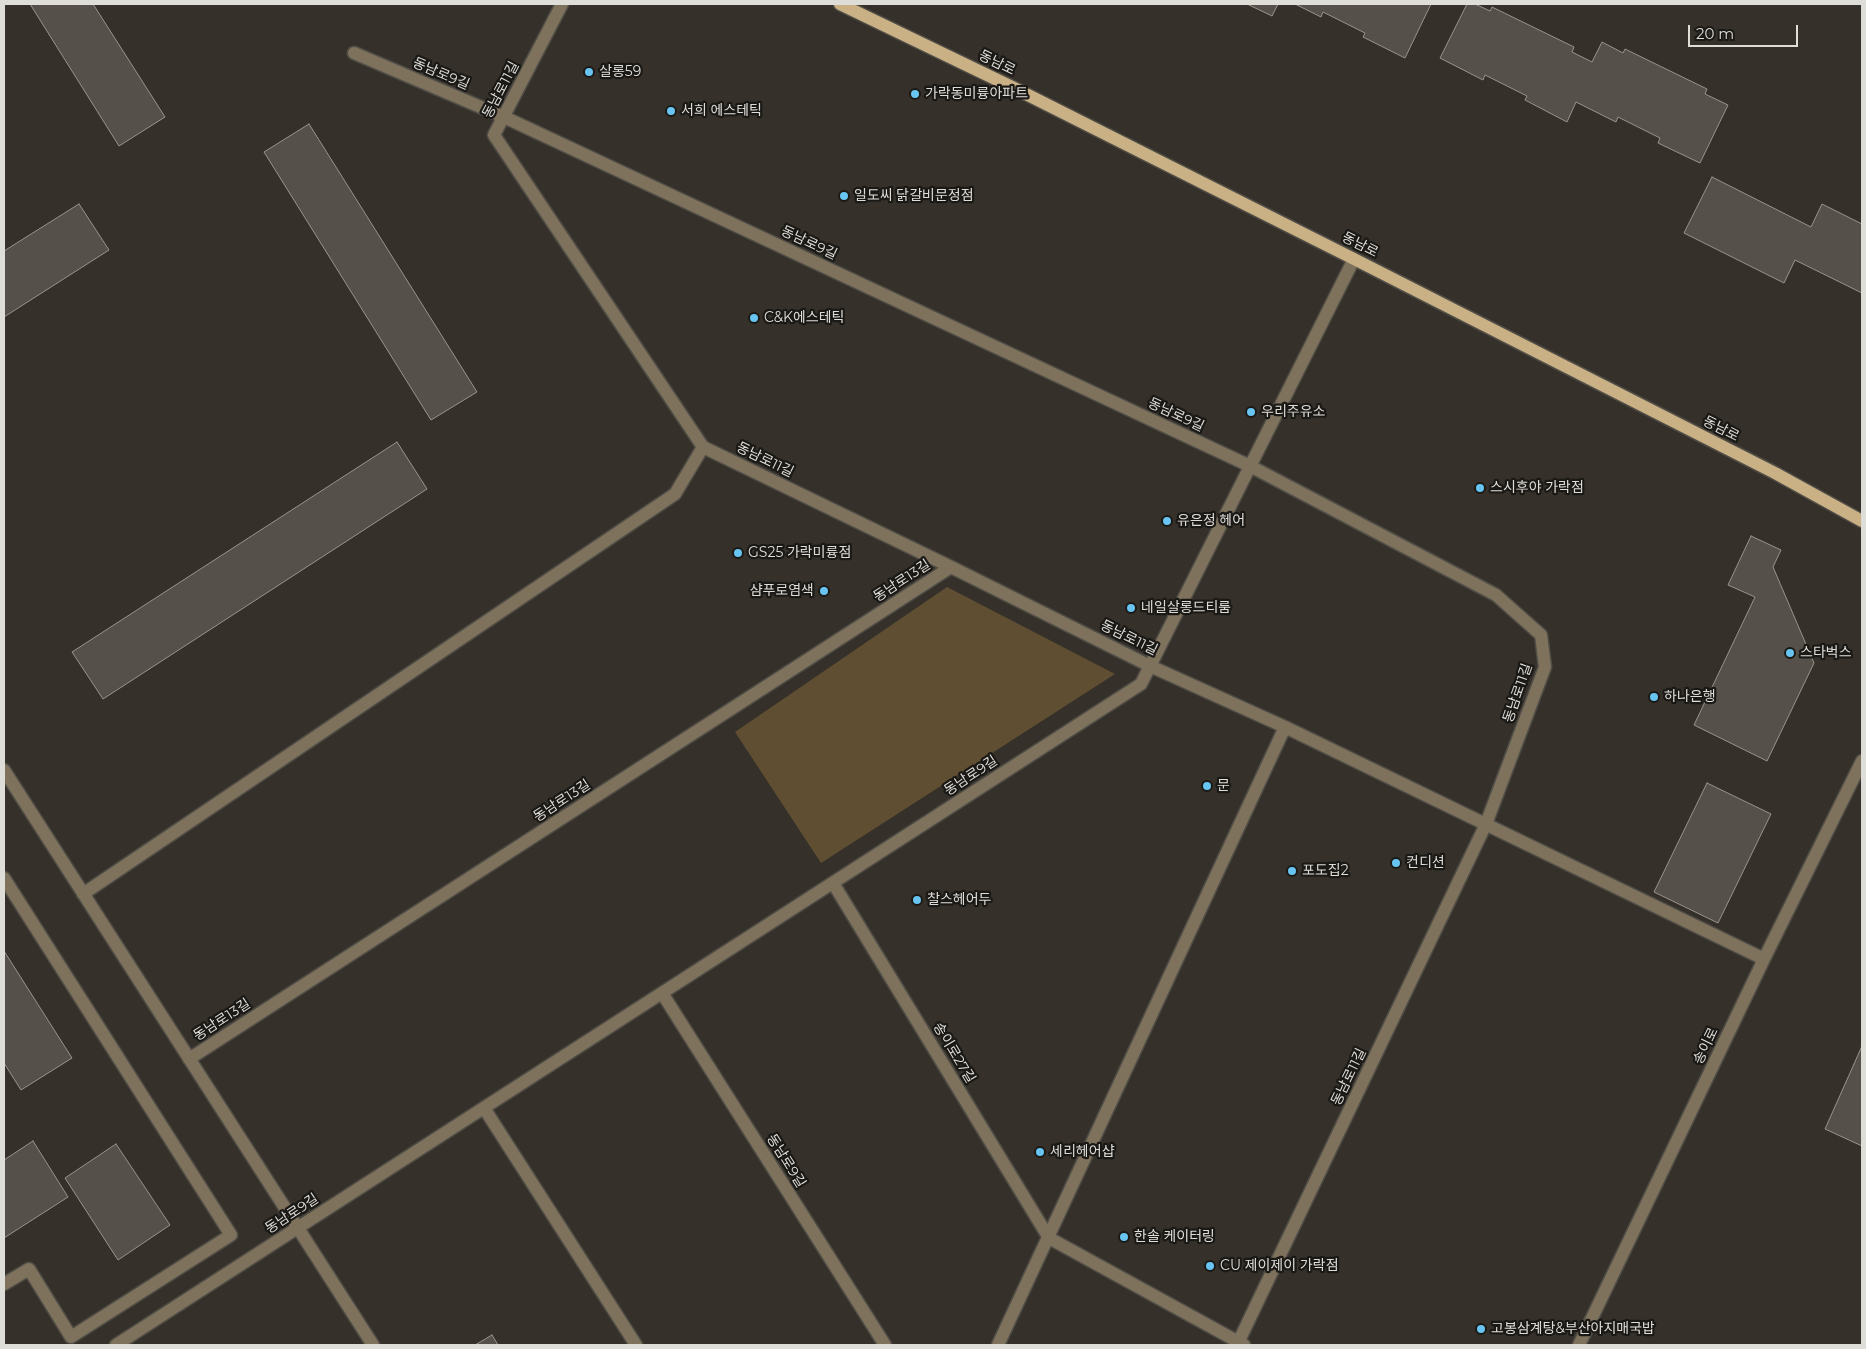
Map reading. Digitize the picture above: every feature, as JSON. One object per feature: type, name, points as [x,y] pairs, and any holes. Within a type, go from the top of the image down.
[{"type":"main road","name":"동남로","points":[[840,4],[1020,91],[1354,259],[1776,474],[1862,520]]},
{"type":"street","name":"동남로11길","points":[[562,4],[494,135],[702,447],[952,567],[1150,666],[1285,728],[1764,959]]},
{"type":"street","name":"동남로9길","points":[[354,53],[504,117],[1250,466]]},
{"type":"street","name":"동남로9길","points":[[116,1345],[1141,684],[1354,259]]},
{"type":"street","points":[[83,894],[675,494],[702,447]]},
{"type":"street","name":"동남로11길","points":[[1240,1344],[1486,824],[1545,668],[1541,635],[1496,595],[1250,466]]},
{"type":"street","name":"동남로13길","points":[[189,1059],[952,567]]},
{"type":"street","points":[[998,1345],[1285,728]]},
{"type":"street","name":"송이로","points":[[1579,1345],[1764,959],[1862,761]]},
{"type":"street","name":"동남로13길","points":[[4,770],[372,1345]]},
{"type":"street","points":[[4,878],[231,1235],[71,1337],[29,1269],[4,1284]]},
{"type":"street","name":"송이로27길","points":[[833,883],[1049,1238],[1240,1344]]},
{"type":"street","name":"동남로9길","points":[[662,993],[885,1345]]},
{"type":"street","points":[[484,1108],[636,1345]]},
{"type":"shaded area","points":[[947,587],[1115,674],[821,863],[735,732]]},
{"type":"building","points":[[30,4],[93,4],[165,117],[119,146]]},
{"type":"building","points":[[1247,4],[1278,4],[1272,16]]},
{"type":"building","points":[[1295,4],[1431,4],[1405,58],[1363,37],[1365,33],[1323,12],[1321,17]]},
{"type":"building","points":[[1467,4],[1475,4],[1490,11],[1492,7],[1574,47],[1572,52],[1592,62],[1602,42],[1623,53],[1625,49],[1707,89],[1705,94],[1728,105],[1700,163],[1658,143],[1660,138],[1618,117],[1616,122],[1576,102],[1567,122],[1525,100],[1527,96],[1485,75],[1483,80],[1440,58]]},
{"type":"building","points":[[309,124],[477,392],[431,420],[264,152]]},
{"type":"building","points":[[1712,177],[1811,227],[1822,204],[1862,224],[1862,293],[1795,260],[1784,283],[1684,233]]},
{"type":"building","points":[[79,204],[109,250],[4,317],[4,251]]},
{"type":"building","points":[[397,442],[427,489],[103,699],[72,652]]},
{"type":"building","points":[[1751,536],[1781,550],[1773,567],[1814,663],[1767,761],[1694,725],[1755,597],[1728,585]]},
{"type":"building","points":[[1707,783],[1771,814],[1718,923],[1654,892]]},
{"type":"building","points":[[4,951],[72,1058],[21,1090],[4,1063]]},
{"type":"building","points":[[1862,1046],[1862,1146],[1825,1129]]},
{"type":"building","points":[[33,1141],[68,1197],[4,1238],[4,1160]]},
{"type":"building","points":[[116,1144],[170,1225],[118,1260],[65,1178]]},
{"type":"building","points":[[492,1335],[498,1345],[475,1345]]},
{"type":"place","name":"살롱59","points":[[589,72]]},
{"type":"place","name":"가락동미륭아파트","points":[[915,94]]},
{"type":"place","name":"서희 에스테틱","points":[[671,111]]},
{"type":"place","name":"일도씨 닭갈비문정점","points":[[844,196]]},
{"type":"place","name":"C&K에스테틱","points":[[754,318]]},
{"type":"place","name":"우리주유소","points":[[1251,412]]},
{"type":"place","name":"스시후야 가락점","points":[[1480,488]]},
{"type":"place","name":"유은정 헤어","points":[[1167,521]]},
{"type":"place","name":"GS25 가락미륭점","points":[[738,553]]},
{"type":"place","name":"샴푸로염색","points":[[824,591]]},
{"type":"place","name":"네일살롱드티룸","points":[[1131,608]]},
{"type":"place","name":"스타벅스","points":[[1790,653]]},
{"type":"place","name":"하나은행","points":[[1654,697]]},
{"type":"place","name":"문","points":[[1207,786]]},
{"type":"place","name":"컨디션","points":[[1396,863]]},
{"type":"place","name":"포도집2","points":[[1292,871]]},
{"type":"place","name":"찰스헤어두","points":[[917,900]]},
{"type":"place","name":"세리헤어샵","points":[[1040,1152]]},
{"type":"place","name":"한솔 케이터링","points":[[1124,1237]]},
{"type":"place","name":"CU 제이제이 가락점","points":[[1210,1266]]},
{"type":"place","name":"고봉삼계탕&부산아지매국밥","points":[[1481,1329]]}]
